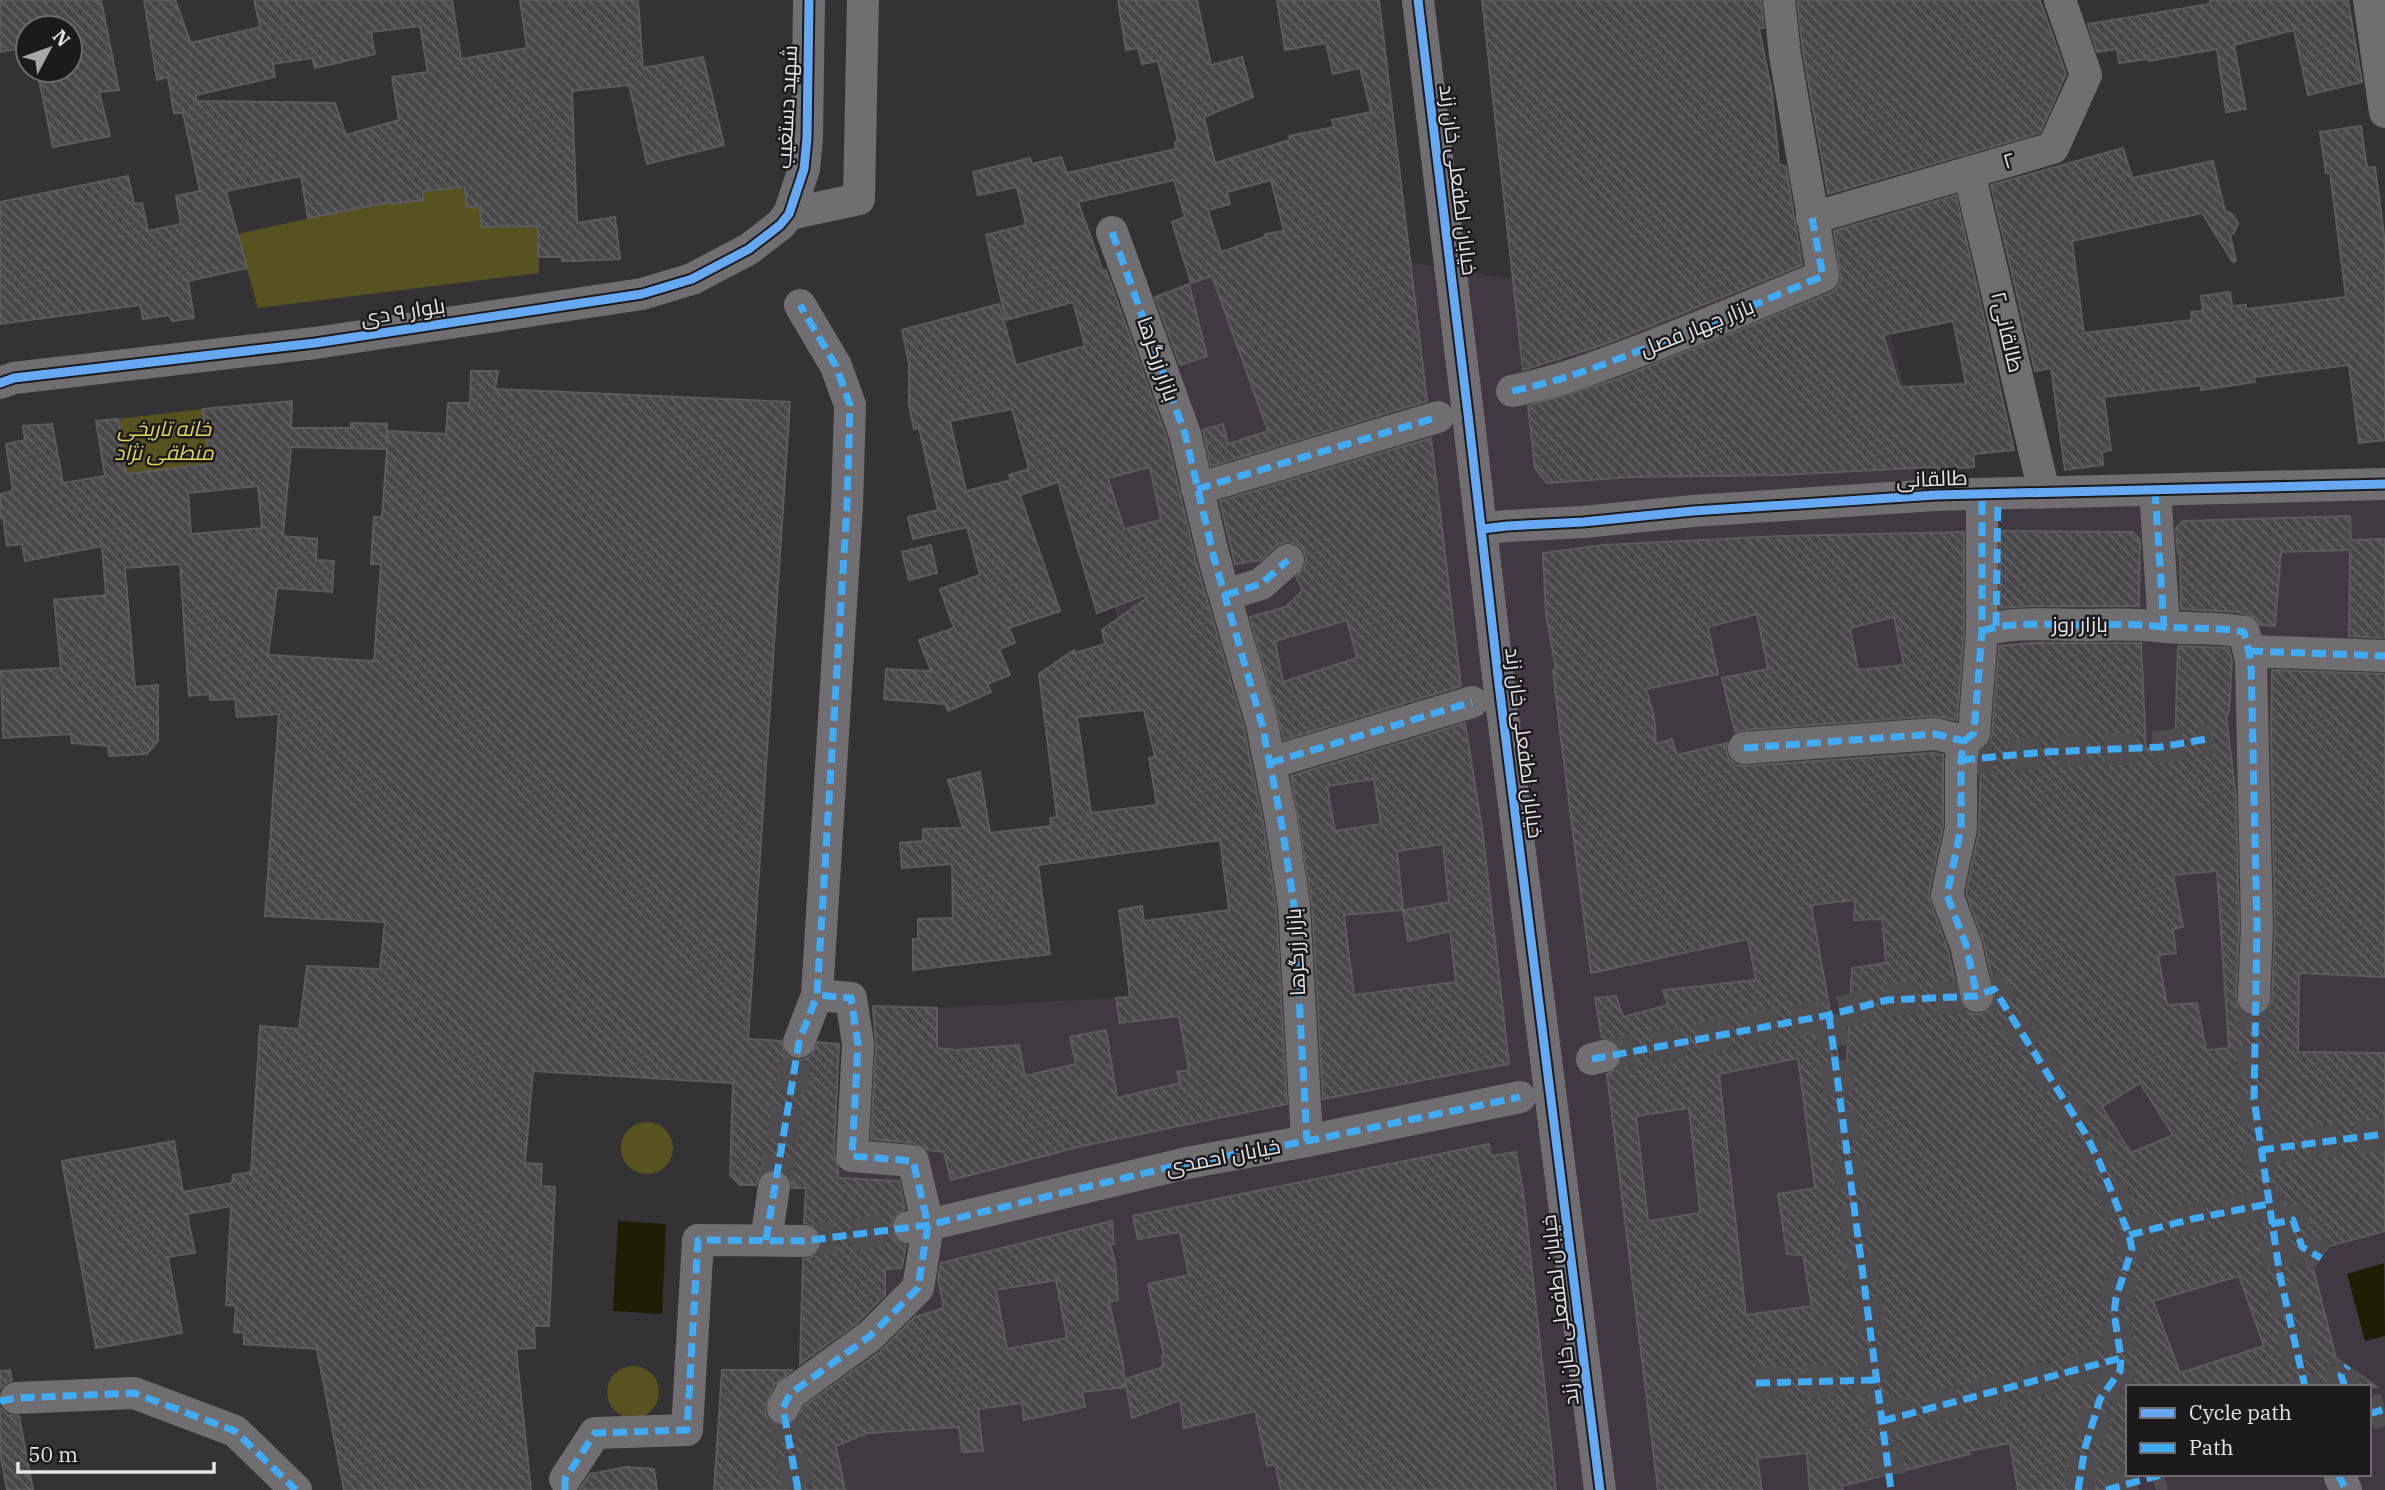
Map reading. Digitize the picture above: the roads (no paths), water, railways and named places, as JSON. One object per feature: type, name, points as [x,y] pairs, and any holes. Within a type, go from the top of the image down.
[{"type":"street","name":"شهید دستغیب","points":[[789,214],[804,169],[807,138],[809,0]]},
{"type":"street","points":[[789,214],[859,199],[863,0]]},
{"type":"street","name":"خیابان لطفعلی خان زند","points":[[1418,0],[1499,685],[1600,1490]]},
{"type":"street","points":[[1779,0],[1812,218]]},
{"type":"street","name":"۲","points":[[1812,218],[2053,148],[2086,75],[2060,0]]},
{"type":"street","points":[[2369,0],[2385,112]]},
{"type":"street","name":"طالقانی۲","points":[[1969,172],[2044,492]]},
{"type":"street","name":"بلوار ۹ دی","points":[[0,383],[14,378],[315,343],[642,294],[692,279],[749,249],[780,225],[789,214]]},
{"type":"street","name":"بازار چهار فصل","points":[[1512,391],[1551,383],[1589,370],[1823,276],[1812,218]]},
{"type":"street","name":"بازار زرگرها","points":[[1112,232],[1185,434],[1196,489],[1262,724],[1294,905],[1307,1141]]},
{"type":"street","points":[[799,1041],[817,995],[846,520],[850,405],[836,366],[800,305]]},
{"type":"street","points":[[1196,489],[1438,417]]},
{"type":"street","name":"طالقانی","points":[[1482,529],[1693,511],[1936,495],[2385,484]]},
{"type":"street","points":[[2155,490],[2164,627]]},
{"type":"street","points":[[1978,996],[1966,945],[1947,895],[1961,828],[1962,750],[1974,733],[1989,628],[1990,494]]},
{"type":"street","points":[[1225,595],[1261,583],[1287,560]]},
{"type":"street","name":"بازار روز","points":[[1989,628],[2140,624],[2207,631],[2231,630],[2244,632],[2249,651]]},
{"type":"street","points":[[2254,998],[2257,927],[2249,651],[2385,656]]},
{"type":"street","points":[[1270,764],[1472,702]]},
{"type":"street","points":[[1744,748],[1935,734],[1962,750]]},
{"type":"street","points":[[783,1408],[790,1394],[870,1336],[918,1288],[918,1226],[913,1161],[852,1156],[858,1044],[852,998],[817,995]]},
{"type":"street","name":"خیابان احمدی","points":[[918,1226],[1187,1163],[1520,1097]]},
{"type":"street","points":[[766,1240],[774,1187]]},
{"type":"street","points":[[565,1479],[595,1433],[687,1430],[698,1240],[804,1241]]},
{"type":"street","points":[[16,1398],[134,1393],[236,1431],[296,1490]]},
{"type":"tunnel","points":[[1961,760],[2046,752],[2161,747],[2212,738]]},
{"type":"tunnel","points":[[1604,1056],[1829,1015],[1887,1000],[1977,996],[1994,989],[2085,1133],[2129,1235],[2132,1249],[2116,1298],[2114,1313],[2121,1358],[2120,1371],[2100,1399],[2085,1448],[2078,1490]]},
{"type":"tunnel","points":[[2254,998],[2253,1088],[2262,1173],[2281,1280],[2305,1385]]},
{"type":"tunnel","points":[[1829,1015],[1891,1490]]},
{"type":"tunnel","points":[[774,1187],[799,1042]]},
{"type":"tunnel","points":[[2260,1150],[2385,1134]]},
{"type":"tunnel","points":[[2129,1235],[2268,1204]]},
{"type":"tunnel","points":[[2271,1224],[2293,1220],[2302,1247],[2321,1258]]},
{"type":"tunnel","points":[[804,1241],[909,1227]]},
{"type":"tunnel","points":[[1882,1421],[2121,1358]]},
{"type":"tunnel","points":[[2344,1385],[2341,1375],[2348,1366]]},
{"type":"tunnel","points":[[1756,1383],[1876,1380]]},
{"type":"tunnel","points":[[783,1408],[798,1490]]},
{"type":"tunnel","points":[[2371,1413],[2385,1409]]},
{"type":"tunnel","points":[[2106,1490],[2157,1476]]},
{"type":"park label","name":"خانه تاریخی منطقی نژاد","points":[[164,441]]}]
